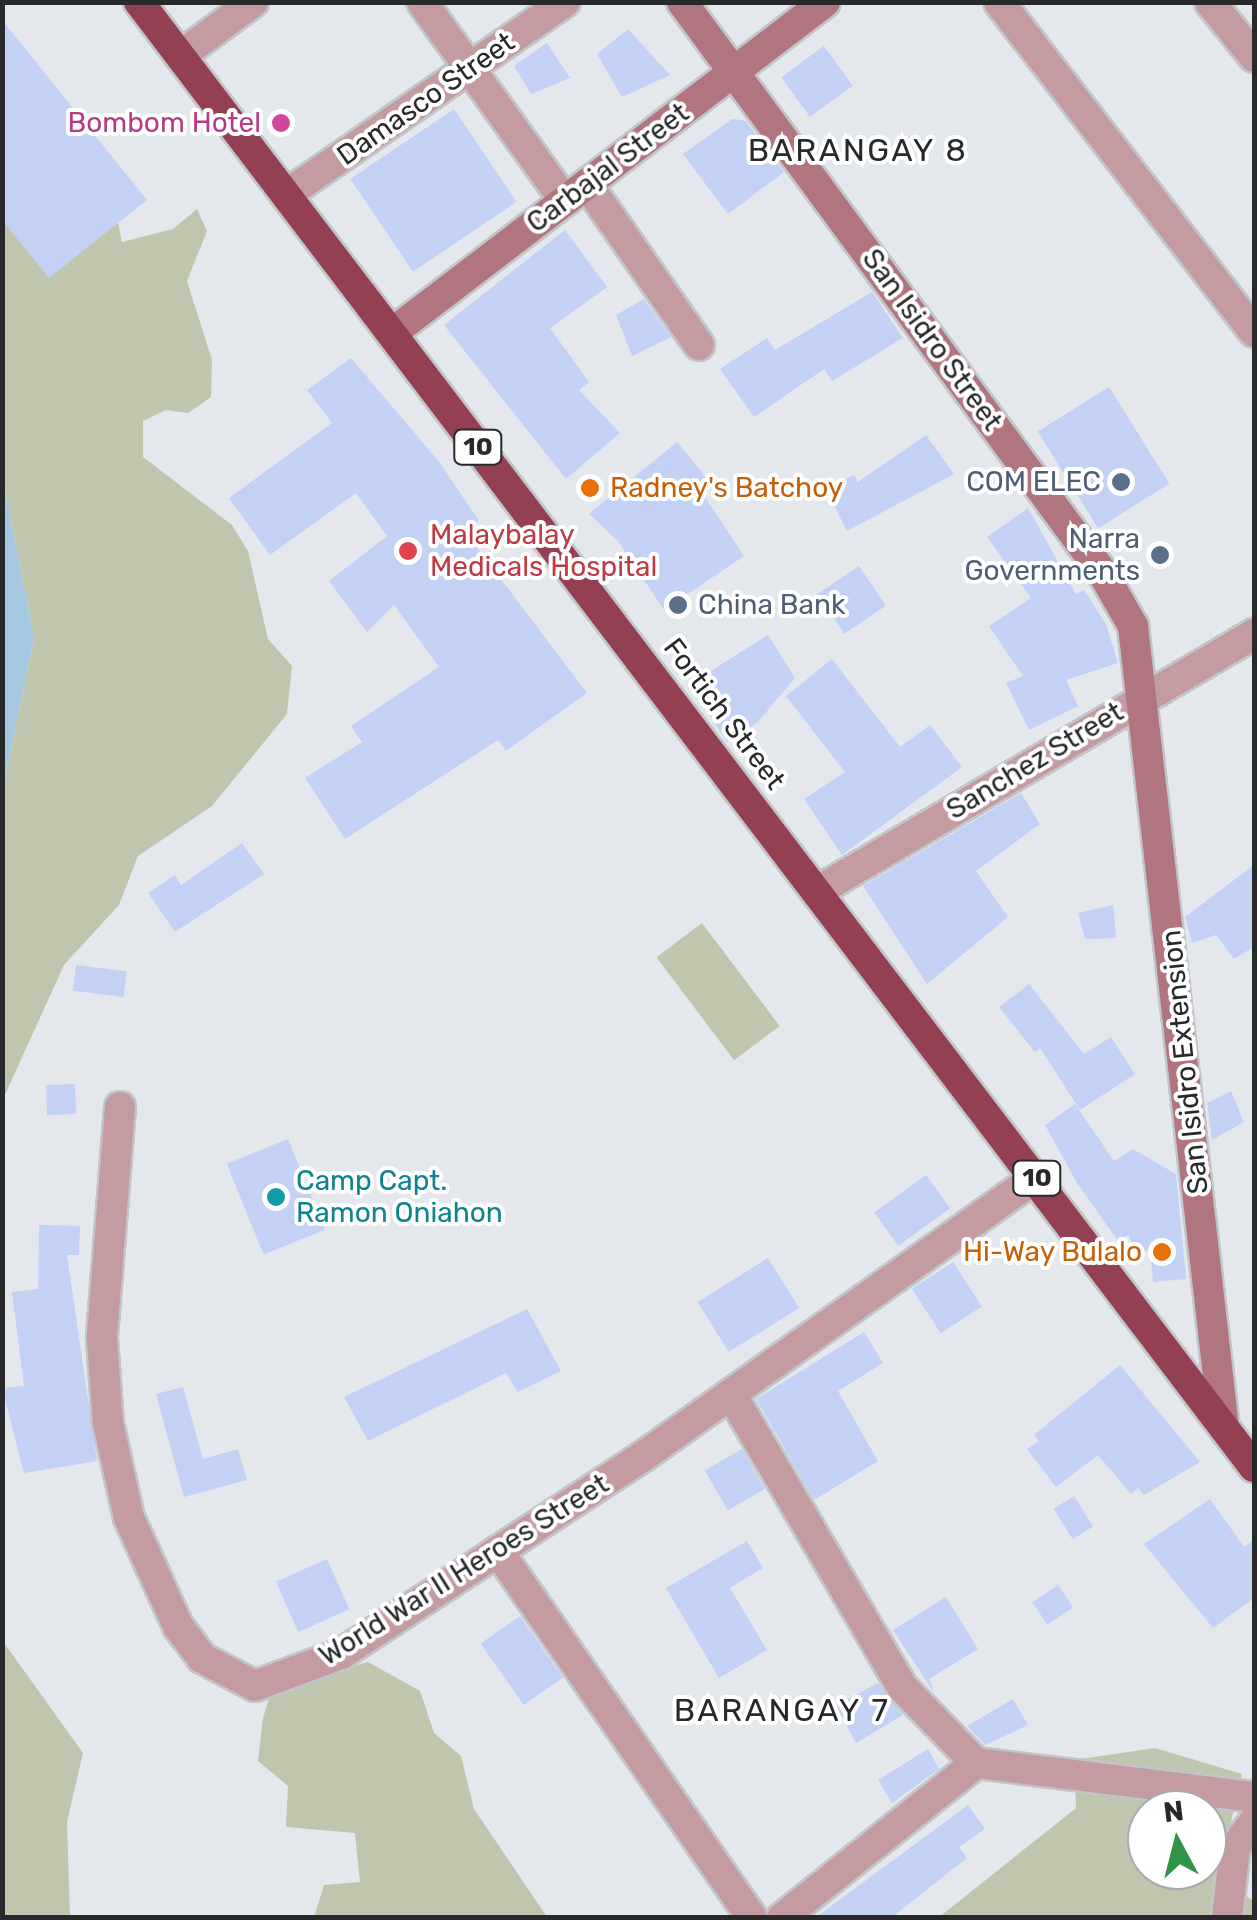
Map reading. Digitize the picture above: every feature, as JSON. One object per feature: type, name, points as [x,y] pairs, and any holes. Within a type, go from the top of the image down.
[{"type":"highway","name":"Fortich Street","points":[[139,2],[1254,1467]]},
{"type":"street","points":[[180,56],[253,2]]},
{"type":"street","points":[[422,2],[468,69],[576,192],[699,346]]},
{"type":"street","name":"Damasco Street","points":[[286,195],[565,2]]},
{"type":"street","name":"San Isidro Street","points":[[682,2],[1102,572],[1132,626],[1146,696]]},
{"type":"street","name":"Carbajal Street","points":[[392,333],[824,2]]},
{"type":"street","points":[[999,2],[1254,332]]},
{"type":"street","points":[[1210,2],[1254,57]]},
{"type":"street","name":"Sanchez Street","points":[[818,891],[1254,634]]},
{"type":"street","name":"San Isidro Extension","points":[[1146,696],[1224,1428]]},
{"type":"street","name":"World War II Heroes Street","points":[[120,1107],[105,1226],[108,1423],[129,1518],[178,1626],[202,1658],[255,1686],[285,1678],[340,1654],[731,1394],[1036,1177]]},
{"type":"street","points":[[731,1394],[902,1686],[976,1763],[1254,1797]]},
{"type":"street","points":[[498,1551],[752,1918]]},
{"type":"street","points":[[782,1918],[976,1763]]},
{"type":"street","points":[[1227,1918],[1235,1847],[1254,1822]]},
{"type":"green space","points":[[3,171],[116,213],[122,242],[173,229],[197,209],[207,231],[187,281],[212,360],[211,397],[188,413],[166,410],[143,421],[143,457],[232,525],[248,551],[268,639],[292,666],[287,714],[212,806],[138,856],[119,905],[64,965],[3,1099],[3,788],[34,638],[3,480]]},
{"type":"green space","points":[[702,923],[780,1026],[734,1060],[656,957]]},
{"type":"green space","points":[[2,1640],[83,1753],[67,1822],[70,1917],[3,1917]]},
{"type":"green space","points":[[368,1662],[420,1691],[434,1733],[461,1756],[474,1809],[547,1917],[314,1917],[324,1885],[360,1882],[355,1833],[286,1827],[288,1786],[258,1761],[263,1718],[272,1689]]},
{"type":"green space","points":[[1155,1748],[1242,1774],[1227,1840],[1227,1790],[1127,1790],[1127,1890],[1227,1890],[1227,1884],[1254,1901],[1254,1917],[938,1918],[1076,1808],[1074,1760]]},
{"type":"water","points":[[3,480],[34,638],[3,788]]},
{"type":"building","points":[[2,20],[147,200],[49,278],[2,220]]},
{"type":"building","points":[[628,29],[670,75],[622,97],[597,54]]},
{"type":"building","points":[[547,43],[570,78],[531,94],[514,66]]},
{"type":"building","points":[[824,46],[853,86],[810,117],[781,77]]},
{"type":"building","points":[[454,109],[517,202],[413,272],[350,179]]},
{"type":"building","points":[[732,119],[746,121],[784,172],[728,214],[683,154]]},
{"type":"building","points":[[565,230],[607,287],[550,328],[589,382],[579,390],[620,433],[566,479],[444,325]]},
{"type":"building","points":[[872,292],[903,338],[832,381],[824,369],[754,417],[720,369],[767,338],[775,350]]},
{"type":"building","points":[[644,299],[671,337],[632,356],[616,315]]},
{"type":"building","points":[[351,358],[440,463],[479,521],[466,533],[587,693],[506,751],[498,740],[345,839],[305,778],[362,742],[351,726],[439,667],[394,605],[367,632],[329,581],[387,536],[356,493],[270,555],[229,498],[332,423],[307,390]]},
{"type":"building","points":[[1109,387],[1169,484],[1098,528],[1038,432]]},
{"type":"building","points":[[926,435],[954,474],[847,531],[826,489],[854,475],[858,482]]},
{"type":"building","points":[[677,442],[708,480],[699,488],[744,556],[664,610],[618,541],[589,514]]},
{"type":"building","points":[[1028,508],[1076,594],[1084,590],[1106,624],[1118,663],[1066,680],[1078,706],[1029,730],[1006,683],[1023,676],[989,626],[1031,598],[987,537]]},
{"type":"building","points":[[859,566],[886,606],[844,634],[818,594]]},
{"type":"building","points":[[768,635],[795,678],[757,723],[727,742],[690,684]]},
{"type":"building","points":[[832,659],[900,747],[930,725],[962,767],[842,855],[804,799],[845,772],[786,696]]},
{"type":"building","points":[[1021,793],[1040,824],[976,871],[1008,917],[927,984],[863,886]]},
{"type":"building","points":[[242,843],[264,874],[175,932],[148,893],[175,875],[181,885]]},
{"type":"building","points":[[1254,865],[1254,947],[1234,959],[1216,935],[1192,943],[1185,917]]},
{"type":"building","points":[[1113,905],[1116,938],[1085,939],[1078,913]]},
{"type":"building","points":[[76,965],[127,971],[123,997],[73,991]]},
{"type":"building","points":[[1029,984],[1084,1054],[1111,1037],[1135,1074],[1080,1110],[1040,1048],[1035,1052],[999,1007]]},
{"type":"building","points":[[75,1084],[76,1114],[47,1115],[46,1085]]},
{"type":"building","points":[[1231,1091],[1244,1122],[1212,1140],[1207,1103]]},
{"type":"building","points":[[1075,1104],[1114,1161],[1133,1149],[1176,1174],[1186,1279],[1153,1282],[1150,1248],[1139,1256],[1128,1235],[1118,1241],[1077,1183],[1045,1125]]},
{"type":"building","name":"Camp Capt. Ramon Oniahon","points":[[288,1139],[325,1230],[264,1255],[227,1164]]},
{"type":"building","points":[[926,1175],[950,1208],[898,1246],[874,1213]]},
{"type":"building","points":[[39,1225],[80,1226],[79,1255],[67,1255],[97,1461],[24,1473],[2,1388],[24,1386],[12,1292],[38,1289]]},
{"type":"building","points":[[768,1258],[799,1308],[729,1352],[698,1302]]},
{"type":"building","points":[[953,1262],[982,1306],[941,1333],[912,1289]]},
{"type":"building","points":[[527,1309],[561,1371],[518,1392],[506,1373],[368,1441],[344,1397]]},
{"type":"building","points":[[864,1332],[883,1363],[838,1391],[878,1461],[814,1500],[756,1399]]},
{"type":"building","points":[[1120,1365],[1200,1462],[1144,1495],[1138,1488],[1131,1494],[1098,1455],[1056,1487],[1027,1449],[1039,1441],[1034,1435]]},
{"type":"building","points":[[183,1387],[203,1459],[238,1449],[247,1480],[184,1497],[156,1394]]},
{"type":"building","points":[[742,1449],[765,1489],[728,1510],[705,1470]]},
{"type":"building","points":[[1074,1496],[1093,1527],[1073,1539],[1054,1509]]},
{"type":"building","points":[[1210,1499],[1244,1547],[1254,1540],[1254,1598],[1213,1628],[1144,1544]]},
{"type":"building","points":[[747,1541],[763,1568],[730,1588],[767,1650],[719,1678],[666,1588]]},
{"type":"building","points":[[327,1559],[349,1609],[298,1632],[276,1582]]},
{"type":"building","points":[[1058,1585],[1073,1607],[1047,1625],[1032,1602]]},
{"type":"building","points":[[946,1597],[978,1649],[929,1679],[935,1694],[893,1630]]},
{"type":"building","points":[[520,1616],[563,1677],[524,1705],[481,1644]]},
{"type":"building","points":[[878,1683],[903,1715],[856,1743],[836,1706]]},
{"type":"building","points":[[1013,1699],[1028,1725],[985,1745],[967,1726]]},
{"type":"building","points":[[928,1749],[939,1769],[892,1803],[878,1780]]},
{"type":"building","points":[[968,1805],[985,1829],[959,1847],[967,1858],[891,1918],[815,1918]]},
{"type":"place","name":"Bombom Hotel","points":[[281,123]]},
{"type":"place","name":"COM ELEC","points":[[1121,482]]},
{"type":"place","name":"Radney's Batchoy","points":[[590,488]]},
{"type":"place","name":"Malaybalay Medicals Hospital","points":[[408,551]]},
{"type":"place","name":"Narra Governments","points":[[1160,555]]},
{"type":"place","name":"China Bank","points":[[678,605]]},
{"type":"place","name":"Camp Capt. Ramon Oniahon","points":[[276,1197]]},
{"type":"place","name":"Hi-Way Bulalo","points":[[1162,1252]]},
{"type":"district","name":"BARANGAY 8","points":[[858,150]]},
{"type":"district","name":"BARANGAY 7","points":[[782,1710]]}]
